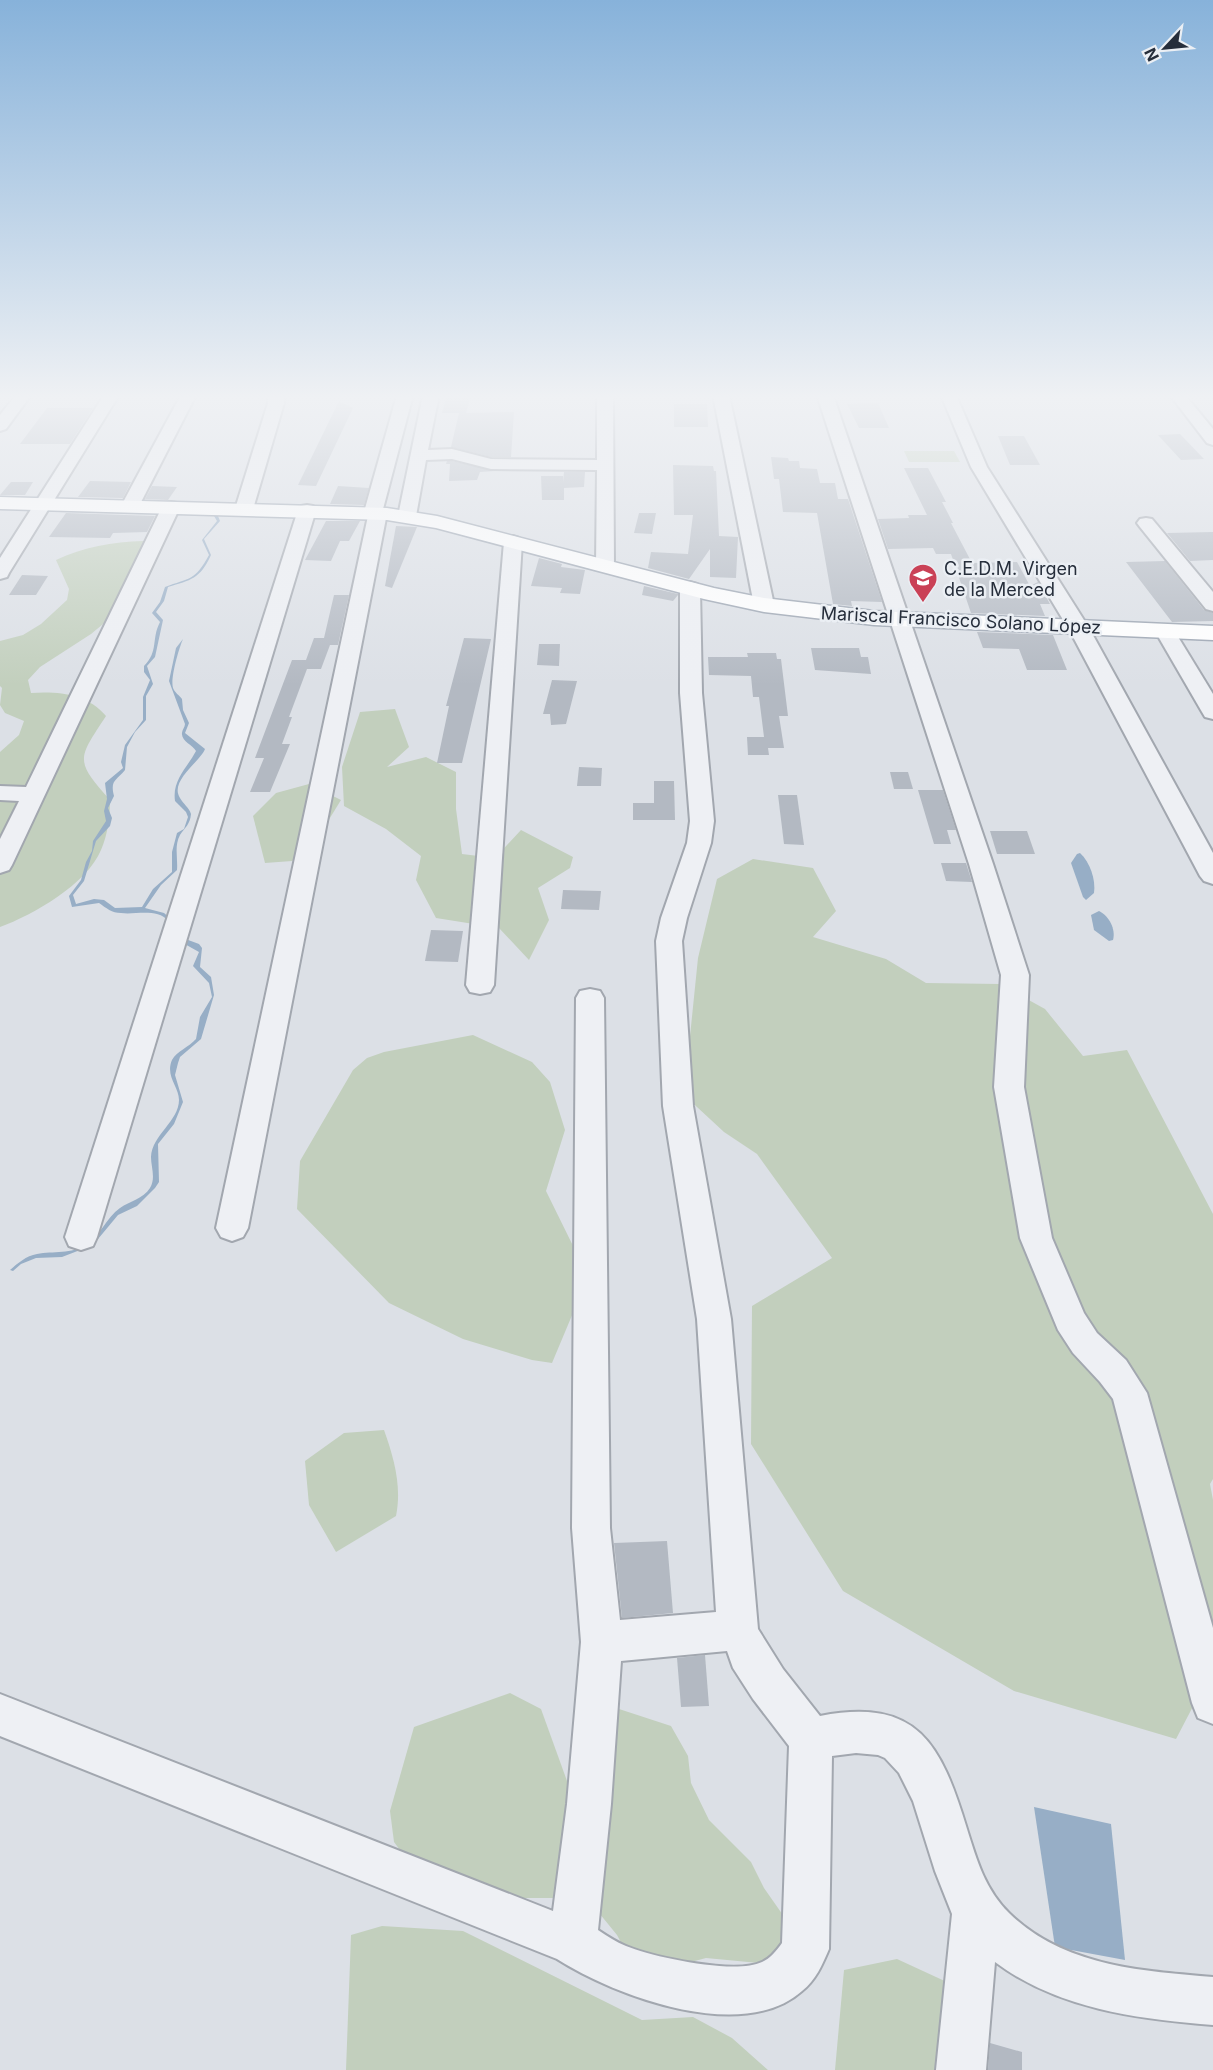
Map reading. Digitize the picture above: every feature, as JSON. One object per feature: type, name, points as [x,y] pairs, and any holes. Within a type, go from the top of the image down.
[{"type":"main road","name":"Mariscal Francisco Solano López","points":[[0,503],[376,512],[407,516],[764,605],[837,615],[898,620],[1213,633]]},
{"type":"street","points":[[0,573],[51,492]]},
{"type":"street","points":[[130,506],[138,492]]},
{"type":"street","points":[[244,509],[249,492]]},
{"type":"street","points":[[232,1228],[381,492]]},
{"type":"street","points":[[407,516],[411,492]]},
{"type":"street","points":[[605,492],[605,566]]},
{"type":"street","points":[[741,492],[764,605]]},
{"type":"street","points":[[856,492],[981,864],[1015,975],[1009,1087],[1036,1238],[1070,1320],[1085,1344],[1113,1371],[1129,1393],[1213,1703]]},
{"type":"street","points":[[994,492],[1078,628],[1213,876]]},
{"type":"street","points":[[0,865],[171,507]]},
{"type":"street","points":[[81,1237],[307,510]]},
{"type":"street","points":[[1146,523],[1211,600]]},
{"type":"street","points":[[480,985],[513,542]]},
{"type":"street","points":[[0,1715],[573,1942],[613,1965],[658,1981],[721,1989],[749,1989],[774,1982],[797,1964],[805,1949],[811,1739],[768,1684],[748,1653],[738,1630],[714,1319],[678,1106],[669,941],[674,918],[699,843],[702,821],[691,693],[690,588]]},
{"type":"street","points":[[1165,632],[1213,712]]},
{"type":"street","points":[[0,794],[34,794]]},
{"type":"street","points":[[573,1942],[589,1804],[602,1642],[591,1528],[590,998]]},
{"type":"street","points":[[602,1642],[738,1630]]},
{"type":"street","points":[[811,1739],[867,1732],[883,1734],[898,1741],[912,1756],[932,1791],[953,1860],[966,1892],[1002,1939],[1030,1960],[1082,1982],[1151,1996],[1213,2001]]},
{"type":"street","points":[[961,2070],[976,1907]]},
{"type":"green space","points":[[143,541],[155,547],[132,600],[91,634],[40,667],[28,680],[31,693],[72,696],[90,703],[106,716],[85,751],[84,759],[90,776],[110,800],[108,825],[101,850],[84,875],[58,897],[28,915],[0,927],[0,752],[19,735],[24,721],[5,713],[0,705],[2,688],[0,686],[0,641],[23,635],[41,624],[67,600],[69,589],[56,560],[98,546]]},
{"type":"green space","points":[[395,709],[409,747],[387,767],[426,757],[456,772],[456,809],[462,854],[495,858],[521,830],[573,857],[570,868],[538,888],[549,920],[529,960],[499,928],[436,918],[416,880],[421,856],[386,829],[344,806],[342,767],[360,712]]},
{"type":"green space","points":[[309,784],[341,800],[317,839],[292,861],[265,863],[253,816],[276,793]]},
{"type":"green space","points":[[753,859],[813,868],[836,911],[813,937],[886,959],[926,983],[1000,984],[1045,1009],[1083,1056],[1127,1050],[1213,1214],[1213,1479],[1210,1484],[1213,1500],[1213,1668],[1176,1739],[1014,1691],[843,1591],[751,1444],[752,1306],[832,1258],[757,1154],[724,1132],[684,1095],[698,958],[717,879]]},
{"type":"green space","points":[[473,1035],[532,1062],[550,1082],[565,1130],[546,1191],[578,1256],[578,1301],[552,1363],[532,1360],[463,1339],[389,1303],[297,1209],[300,1161],[353,1070],[367,1058],[384,1052]]},
{"type":"green space","points":[[384,1430],[396,1473],[398,1505],[396,1516],[336,1552],[309,1505],[305,1461],[344,1433]]},
{"type":"green space","points":[[510,1693],[541,1709],[571,1792],[559,1898],[482,1898],[420,1877],[394,1842],[390,1811],[414,1727]]},
{"type":"green space","points":[[616,1708],[671,1726],[688,1756],[691,1783],[709,1820],[751,1862],[764,1888],[799,1938],[769,1964],[706,1958],[639,1976],[617,1935],[595,1908]]},
{"type":"green space","points":[[382,1926],[463,1931],[642,2020],[693,2017],[732,2038],[768,2070],[346,2070],[351,1935]]},
{"type":"green space","points":[[897,1959],[949,1983],[937,2070],[835,2070],[844,1970]]},
{"type":"water","points":[[214,516],[218,516],[220,521],[204,539],[211,555],[207,563],[199,574],[183,582],[168,587],[164,601],[156,612],[163,620],[155,657],[147,666],[153,684],[146,696],[146,720],[135,732],[127,747],[125,770],[113,784],[114,796],[108,808],[112,818],[110,826],[96,841],[84,881],[73,895],[76,904],[94,899],[104,900],[115,908],[142,907],[153,889],[172,872],[172,852],[177,833],[184,829],[178,839],[177,870],[161,885],[145,908],[164,913],[171,919],[172,934],[199,944],[202,948],[200,967],[211,977],[214,995],[201,1039],[180,1057],[178,1063],[175,1075],[183,1102],[174,1124],[158,1144],[159,1182],[155,1188],[137,1206],[118,1215],[93,1245],[62,1257],[36,1258],[21,1264],[13,1271],[10,1270],[22,1260],[33,1255],[69,1251],[86,1245],[115,1212],[144,1195],[150,1188],[153,1176],[152,1149],[178,1108],[179,1100],[170,1066],[177,1054],[196,1039],[200,1017],[212,997],[209,983],[193,966],[199,952],[165,933],[168,921],[164,917],[152,913],[115,912],[99,903],[72,907],[69,896],[81,880],[92,851],[93,841],[106,821],[105,783],[123,768],[121,762],[125,745],[143,720],[143,697],[150,680],[144,672],[144,666],[152,655],[160,622],[152,613],[160,602],[165,587],[186,580],[200,570],[209,555],[202,540],[217,521]]},
{"type":"water","points":[[183,639],[172,684],[182,699],[183,710],[189,723],[185,733],[205,749],[186,772],[179,785],[180,798],[189,809],[190,818],[184,829],[188,817],[175,801],[175,794],[178,780],[196,751],[182,736],[185,724],[169,681],[176,648]]},
{"type":"water","points":[[1080,853],[1092,872],[1094,883],[1094,893],[1086,900],[1071,863]]},
{"type":"water","points":[[1099,911],[1111,923],[1113,940],[1109,941],[1094,930],[1091,915]]},
{"type":"water","points":[[1034,1807],[1111,1824],[1125,1960],[1055,1947]]},
{"type":"building","points":[[3,492],[27,492],[25,495],[0,495]]},
{"type":"building","points":[[82,492],[126,492],[123,498],[78,497]]},
{"type":"building","points":[[149,492],[174,492],[168,500],[145,499]]},
{"type":"building","points":[[336,492],[368,492],[364,505],[330,504]]},
{"type":"building","points":[[542,492],[564,492],[564,500],[542,500]]},
{"type":"building","points":[[674,492],[717,492],[719,536],[738,537],[736,578],[710,577],[710,549],[689,579],[648,568],[651,552],[688,554],[693,515],[674,515]]},
{"type":"building","points":[[781,492],[837,492],[838,499],[848,499],[882,602],[851,601],[852,606],[833,604],[817,513],[783,512]]},
{"type":"building","points":[[916,492],[940,492],[946,502],[942,502],[953,523],[951,523],[972,563],[1017,562],[1030,586],[1038,582],[1050,604],[1040,604],[1045,616],[971,613],[951,554],[936,554],[933,548],[888,549],[878,519],[927,515]]},
{"type":"building","points":[[66,513],[155,516],[147,532],[113,533],[110,538],[49,537]]},
{"type":"building","points":[[639,513],[656,513],[652,534],[634,533]]},
{"type":"building","points":[[326,521],[360,521],[349,541],[340,541],[331,561],[305,560]]},
{"type":"building","points":[[396,526],[417,527],[392,588],[385,586]]},
{"type":"building","points":[[1213,532],[1213,560],[1190,561],[1167,533]]},
{"type":"building","points":[[539,558],[562,564],[561,567],[585,570],[580,594],[560,593],[562,588],[531,586]]},
{"type":"building","points":[[1165,561],[1204,610],[1213,613],[1213,621],[1172,622],[1126,562]]},
{"type":"building","points":[[22,575],[48,576],[36,595],[9,595]]},
{"type":"building","points":[[644,586],[678,595],[673,601],[642,595]]},
{"type":"building","points":[[334,595],[349,595],[338,645],[330,645],[321,669],[307,669],[289,717],[292,717],[282,744],[290,744],[270,792],[250,792],[264,758],[255,758],[292,660],[306,660],[314,638],[324,638]]},
{"type":"building","points":[[977,632],[1053,635],[1067,670],[1027,670],[1019,649],[983,648]]},
{"type":"building","points":[[464,638],[491,639],[462,763],[437,763],[449,706],[446,706]]},
{"type":"building","points":[[539,644],[560,644],[559,666],[537,665]]},
{"type":"building","points":[[811,648],[859,648],[861,657],[868,657],[871,674],[815,670]]},
{"type":"building","points":[[747,653],[776,653],[777,659],[781,659],[788,716],[779,716],[784,748],[768,748],[769,755],[748,755],[747,737],[764,737],[759,697],[753,697],[751,676],[709,675],[708,657],[748,657]]},
{"type":"building","points":[[552,680],[577,681],[566,724],[551,725],[550,714],[543,714]]},
{"type":"building","points":[[579,767],[602,768],[601,786],[577,786]]},
{"type":"building","points":[[890,772],[908,772],[913,789],[894,789]]},
{"type":"building","points":[[654,781],[674,781],[675,820],[633,820],[633,803],[654,803]]},
{"type":"building","points":[[918,790],[943,790],[956,830],[947,830],[951,844],[934,844]]},
{"type":"building","points":[[778,795],[797,795],[804,845],[784,844]]},
{"type":"building","points":[[990,831],[1027,831],[1035,854],[997,854]]},
{"type":"building","points":[[941,863],[966,863],[972,882],[946,881]]},
{"type":"building","points":[[563,890],[601,891],[599,910],[561,909]]},
{"type":"building","points":[[431,930],[463,931],[458,962],[425,961]]},
{"type":"building","points":[[667,1541],[673,1613],[622,1618],[614,1543]]},
{"type":"building","points":[[705,1655],[709,1706],[681,1707],[677,1658]]},
{"type":"building","points":[[990,2043],[1022,2052],[1022,2070],[988,2070]]},
{"type":"place","name":"C.E.D.M. Virgen de la Merced","points":[[923,604]]}]
